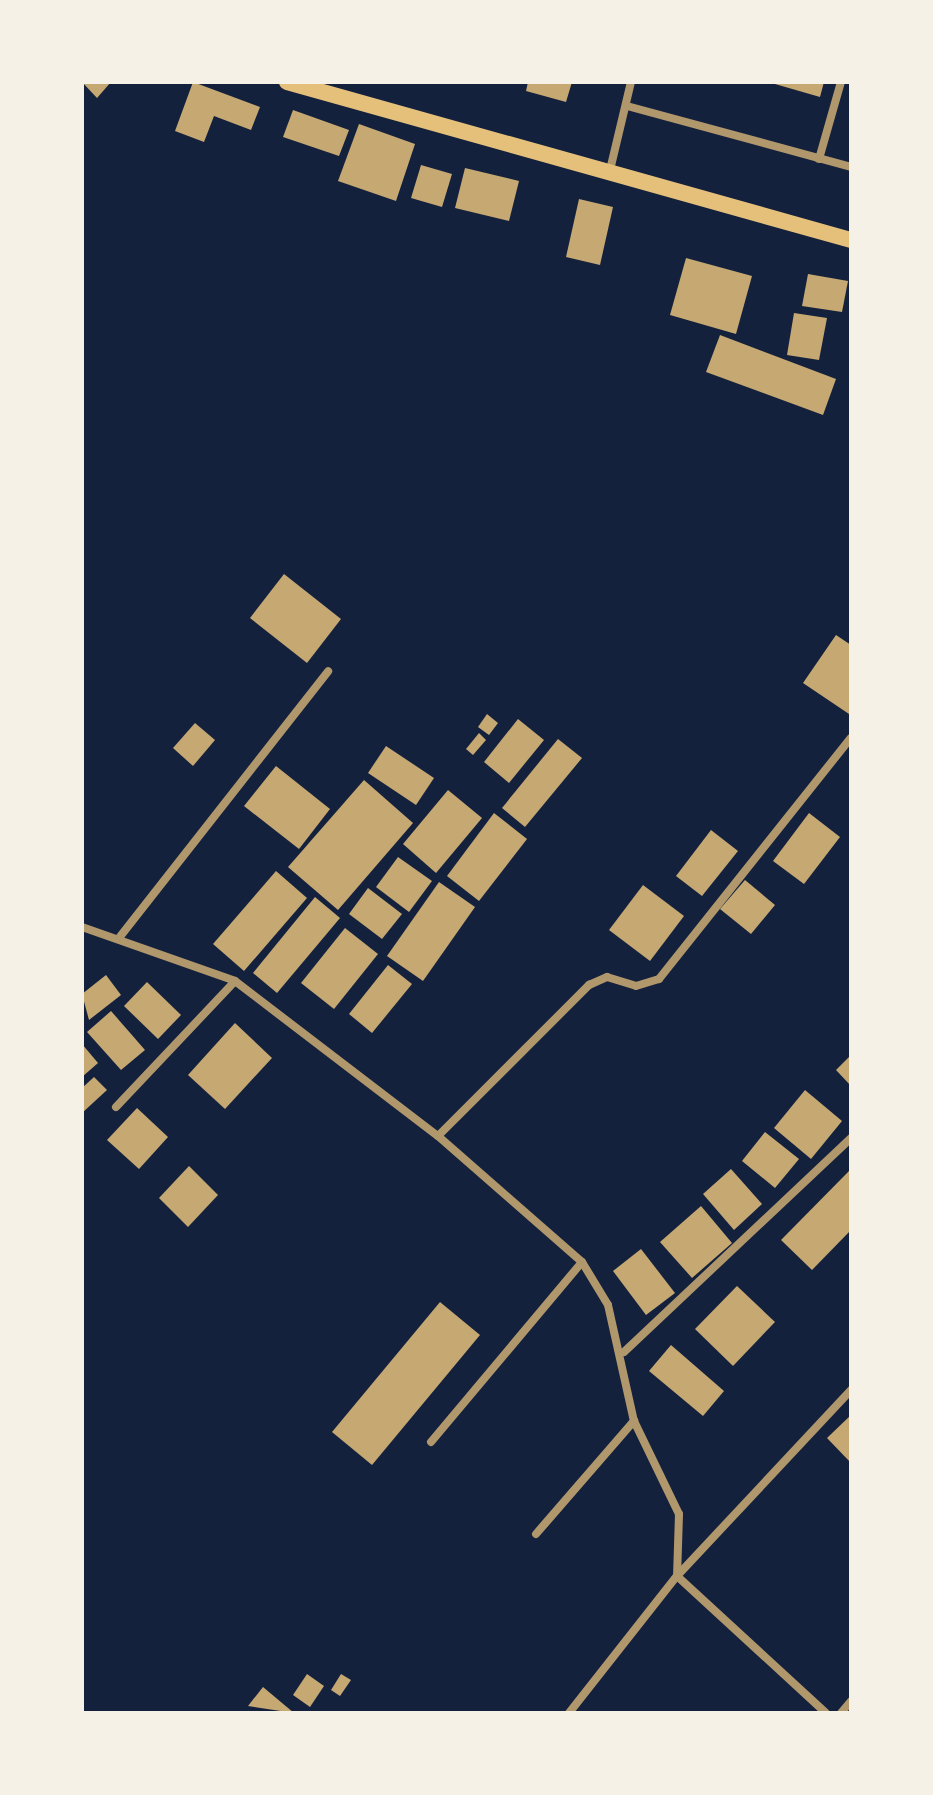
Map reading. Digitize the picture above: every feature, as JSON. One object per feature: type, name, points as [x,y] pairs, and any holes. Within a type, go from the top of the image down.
[{"type":"main road","points":[[287,82],[851,240]]},
{"type":"street","points":[[610,170],[631,82]]},
{"type":"street","points":[[819,159],[841,82]]},
{"type":"street","points":[[627,106],[851,167]]},
{"type":"street","points":[[119,938],[328,671]]},
{"type":"street","points":[[438,1136],[589,985],[607,977],[636,986],[659,979],[851,738]]},
{"type":"street","points":[[82,927],[235,981],[438,1136],[582,1262],[600,1287],[624,1352],[634,1421],[679,1514],[677,1576],[826,1713]]},
{"type":"street","points":[[116,1107],[235,981]]},
{"type":"street","points":[[624,1352],[851,1138]]},
{"type":"street","points":[[431,1442],[582,1262]]},
{"type":"street","points":[[569,1713],[677,1576],[851,1390]]},
{"type":"street","points":[[536,1534],[634,1421]]},
{"type":"street","points":[[841,1713],[851,1701]]},
{"type":"building","points":[[82,82],[111,82],[97,98]]},
{"type":"building","points":[[193,82],[260,107],[251,130],[214,116],[204,142],[175,131]]},
{"type":"building","points":[[528,82],[572,82],[566,102],[526,91]]},
{"type":"building","points":[[768,82],[824,82],[820,97]]},
{"type":"building","points":[[293,110],[349,130],[339,156],[283,137]]},
{"type":"building","points":[[359,124],[415,144],[396,201],[338,181]]},
{"type":"building","points":[[421,165],[452,174],[442,207],[411,198]]},
{"type":"building","points":[[465,168],[519,181],[509,221],[455,208]]},
{"type":"building","points":[[579,199],[613,207],[600,265],[566,257]]},
{"type":"building","points":[[686,258],[752,276],[736,334],[670,315]]},
{"type":"building","points":[[808,274],[848,281],[842,312],[802,306]]},
{"type":"building","points":[[794,313],[827,318],[819,360],[787,355]]},
{"type":"building","points":[[720,335],[836,379],[823,415],[706,372]]},
{"type":"building","points":[[284,574],[341,619],[307,663],[250,618]]},
{"type":"building","points":[[836,635],[851,645],[849,714],[803,683]]},
{"type":"building","points":[[487,714],[498,723],[489,735],[478,727]]},
{"type":"building","points":[[518,719],[544,740],[509,783],[484,762]]},
{"type":"building","points":[[195,723],[215,740],[193,766],[173,748]]},
{"type":"building","points":[[479,733],[486,740],[473,755],[466,749]]},
{"type":"building","points":[[558,739],[582,758],[525,827],[502,808]]},
{"type":"building","points":[[386,746],[434,778],[416,805],[368,773]]},
{"type":"building","points":[[276,766],[330,809],[299,849],[244,806]]},
{"type":"building","points":[[364,780],[413,823],[338,910],[288,867]]},
{"type":"building","points":[[448,790],[482,818],[436,873],[403,844]]},
{"type":"building","points":[[494,813],[527,839],[479,901],[447,876]]},
{"type":"building","points":[[809,813],[840,837],[804,884],[773,861]]},
{"type":"building","points":[[711,830],[738,851],[702,896],[676,876]]},
{"type":"building","points":[[398,857],[432,881],[409,912],[376,887]]},
{"type":"building","points":[[276,871],[307,898],[244,971],[213,944]]},
{"type":"building","points":[[745,880],[775,905],[751,934],[720,909]]},
{"type":"building","points":[[439,882],[475,907],[423,981],[387,956]]},
{"type":"building","points":[[643,885],[684,916],[650,961],[609,930]]},
{"type":"building","points":[[368,888],[402,914],[382,939],[349,914]]},
{"type":"building","points":[[315,897],[340,918],[277,993],[253,973]]},
{"type":"building","points":[[345,928],[378,954],[334,1009],[301,983]]},
{"type":"building","points":[[388,965],[412,984],[372,1033],[349,1014]]},
{"type":"building","points":[[106,975],[121,995],[89,1020],[82,994]]},
{"type":"building","points":[[147,982],[181,1015],[158,1039],[124,1006]]},
{"type":"building","points":[[111,1011],[145,1050],[121,1070],[87,1032]]},
{"type":"building","points":[[235,1023],[272,1058],[225,1109],[188,1075]]},
{"type":"building","points":[[82,1044],[98,1063],[82,1077]]},
{"type":"building","points":[[851,1055],[851,1086],[836,1070]]},
{"type":"building","points":[[94,1077],[107,1090],[82,1113],[82,1088]]},
{"type":"building","points":[[805,1090],[842,1121],[811,1159],[774,1128]]},
{"type":"building","points":[[137,1108],[168,1137],[139,1169],[107,1140]]},
{"type":"building","points":[[765,1132],[799,1159],[775,1188],[742,1161]]},
{"type":"building","points":[[189,1166],[218,1195],[188,1227],[159,1198]]},
{"type":"building","points":[[731,1169],[762,1204],[734,1230],[703,1194]]},
{"type":"building","points":[[851,1169],[851,1230],[812,1270],[781,1240]]},
{"type":"building","points":[[701,1206],[732,1243],[692,1278],[660,1242]]},
{"type":"building","points":[[641,1249],[675,1293],[646,1315],[613,1271]]},
{"type":"building","points":[[737,1286],[775,1322],[733,1366],[695,1329]]},
{"type":"building","points":[[440,1302],[480,1335],[372,1465],[332,1432]]},
{"type":"building","points":[[671,1345],[724,1391],[703,1416],[649,1371]]},
{"type":"building","points":[[851,1415],[851,1463],[827,1438]]},
{"type":"building","points":[[307,1674],[324,1686],[310,1707],[293,1695]]},
{"type":"building","points":[[341,1674],[351,1680],[340,1696],[331,1690]]},
{"type":"building","points":[[263,1687],[294,1713],[248,1706]]}]
